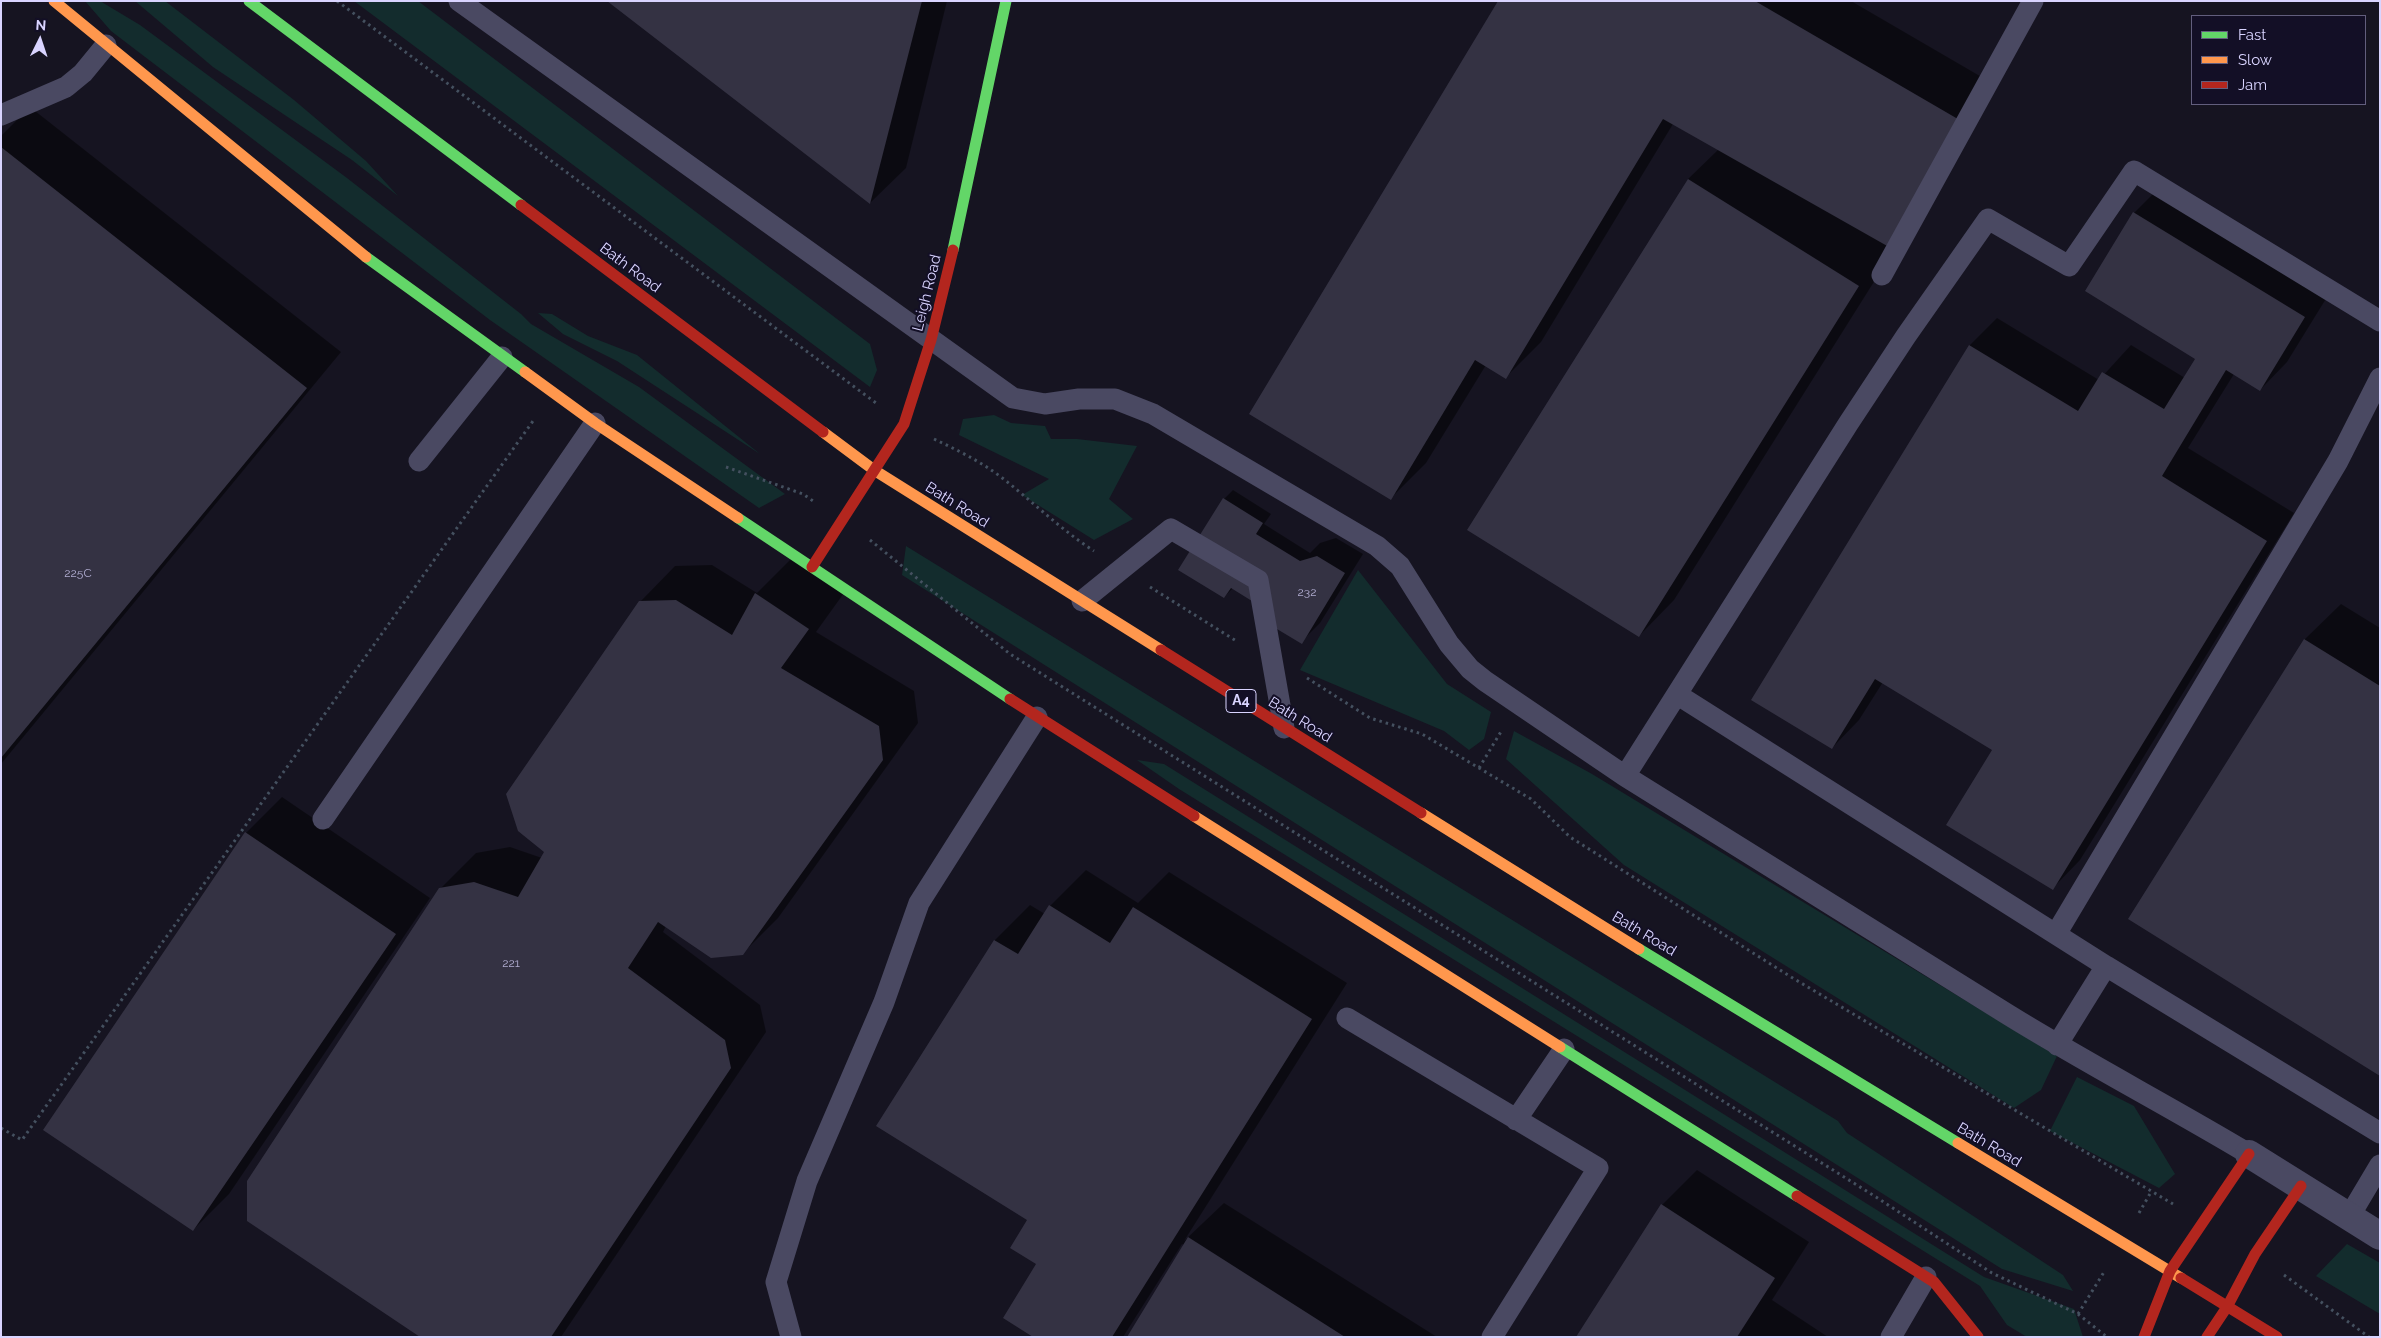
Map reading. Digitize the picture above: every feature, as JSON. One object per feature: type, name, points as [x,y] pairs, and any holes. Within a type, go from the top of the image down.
[{"type":"street","points":[[54,1],[350,244],[502,357],[595,423],[1037,716],[1926,1276],[1944,1292],[1978,1337]]},
{"type":"street","name":"Bath Road","points":[[249,1],[874,470],[1575,910],[2277,1337]]},
{"type":"street","name":"Leigh Road","points":[[812,567],[904,424],[931,340],[954,246],[1006,1]]},
{"type":"street","points":[[2144,1337],[2170,1271],[2250,1154],[2380,1236]]},
{"type":"street","points":[[2207,1337],[2255,1254],[2302,1186]]},
{"type":"lane","points":[[459,1],[1014,398],[1045,404],[1079,399],[1115,399],[1153,414],[1362,537],[1390,556],[1400,566],[1439,629],[1463,661],[1485,681],[1518,704],[1625,776],[2057,1045],[2174,1108],[2250,1154]]},
{"type":"lane","points":[[1882,275],[2033,1]]},
{"type":"lane","points":[[1,115],[66,87],[83,73],[106,44]]},
{"type":"lane","points":[[1625,776],[1848,424],[1906,336],[1988,219],[2069,266],[2134,171],[2380,321]]},
{"type":"lane","points":[[419,461],[502,357]]},
{"type":"lane","points":[[2056,934],[2338,461],[2380,378]]},
{"type":"lane","points":[[323,819],[595,423]]},
{"type":"lane","points":[[1082,601],[1171,529],[1258,580],[1284,728]]},
{"type":"lane","points":[[1678,695],[2106,966],[2380,1133]]},
{"type":"lane","points":[[791,1337],[776,1282],[807,1181],[884,1002],[919,903],[1037,716]]},
{"type":"lane","points":[[2057,1045],[2106,966]]},
{"type":"lane","points":[[1347,1018],[1598,1168],[1492,1337]]},
{"type":"lane","points":[[1516,1120],[1564,1049]]},
{"type":"lane","points":[[2349,1217],[2380,1165]]},
{"type":"lane","points":[[1891,1337],[1926,1276]]},
{"type":"path","points":[[337,1],[904,424],[975,459],[1001,477],[1069,535],[1121,570],[1251,650],[1306,677],[1370,718],[1422,734],[1531,799],[1570,838],[1791,977],[2203,1221]]},
{"type":"path","points":[[1,1128],[22,1140],[552,393]]},
{"type":"path","points":[[722,465],[802,494],[842,519],[1010,654],[1876,1197],[1992,1273],[2078,1314],[2108,1337]]},
{"type":"path","points":[[1479,768],[1518,704]]},
{"type":"path","points":[[2255,1254],[2369,1337]]},
{"type":"green space","points":[[85,1],[100,1],[140,25],[347,178],[521,314],[531,324],[639,387],[785,494],[759,508],[490,320],[111,31]]},
{"type":"green space","points":[[135,1],[165,1],[294,100],[366,161],[398,196],[352,160],[213,67]]},
{"type":"green space","points":[[354,1],[418,1],[870,344],[877,370],[870,387]]},
{"type":"green space","points":[[538,313],[552,314],[588,336],[637,355],[760,454],[617,361],[563,334]]},
{"type":"green space","points":[[994,415],[1011,423],[1045,426],[1051,439],[1077,439],[1137,446],[1109,499],[1133,519],[1094,540],[1022,495],[1049,479],[959,435],[963,419]]},
{"type":"green space","points":[[906,546],[1838,1121],[1847,1133],[2063,1275],[2073,1291],[2002,1269],[902,575]]},
{"type":"green space","points":[[1358,570],[1447,684],[1491,712],[1484,739],[1469,750],[1444,731],[1300,670]]},
{"type":"green space","points":[[1514,731],[1592,774],[2057,1056],[2041,1090],[2014,1108],[1624,865],[1506,759]]},
{"type":"green space","points":[[1137,760],[1164,764],[1984,1277],[2074,1309],[2083,1337],[2027,1337],[2007,1325],[1980,1286],[1179,789]]},
{"type":"green space","points":[[2077,1077],[2134,1106],[2175,1174],[2159,1188],[2050,1131]]},
{"type":"green space","points":[[2347,1244],[2380,1263],[2380,1314],[2316,1276]]},
{"type":"building","points":[[607,1],[922,1],[870,204]]},
{"type":"building","points":[[1498,1],[1755,1],[1963,122],[1889,247],[1663,119],[1506,379],[1475,360],[1391,500],[1249,414]]},
{"type":"building","points":[[1,147],[307,388],[1,758]]},
{"type":"building","points":[[1688,179],[1859,286],[1639,637],[1467,530]]},
{"type":"building","points":[[2133,212],[2305,317],[2260,391],[2226,370],[2162,476],[2267,541],[2053,890],[1946,825],[1992,750],[1875,679],[1832,749],[1751,700],[1969,345],[2078,411],[2102,372],[2164,409],[2195,359],[2085,291]]},
{"type":"building","points":[[1223,498],[1263,523],[1256,534],[1300,561],[1317,556],[1345,573],[1302,644],[1277,629],[1268,611],[1231,588],[1224,598],[1178,570]]},
{"type":"building","points":[[755,593],[809,629],[781,668],[879,726],[883,760],[743,955],[711,958],[658,922],[628,968],[725,1040],[731,1068],[551,1337],[420,1337],[247,1221],[247,1181],[439,888],[474,882],[518,897],[544,852],[518,831],[506,794],[639,601],[676,600],[732,635]]},
{"type":"building","points":[[2304,639],[2380,686],[2380,1076],[2128,919]]},
{"type":"building","points":[[245,832],[396,934],[193,1231],[43,1130]]},
{"type":"building","points":[[1049,905],[1110,943],[1133,907],[1312,1019],[1112,1337],[1033,1337],[1003,1318],[1036,1264],[1010,1248],[1027,1220],[876,1126],[994,940],[1018,954]]},
{"type":"building","points":[[1661,1204],[1775,1278],[1737,1337],[1576,1337]]},
{"type":"building","points":[[1188,1237],[1345,1337],[1127,1337]]},
{"type":"traffic: fast","points":[[249,1],[521,205]]},
{"type":"traffic: fast","points":[[953,250],[1006,1]]},
{"type":"traffic: fast","points":[[366,257],[525,372]]},
{"type":"traffic: fast","points":[[738,518],[1010,699]]},
{"type":"traffic: fast","points":[[1639,949],[1958,1143]]},
{"type":"traffic: fast","points":[[1560,1047],[1797,1196]]},
{"type":"traffic: slow","points":[[54,1],[366,257]]},
{"type":"traffic: slow","points":[[525,372],[595,423],[738,518]]},
{"type":"traffic: slow","points":[[823,432],[874,470],[1161,650]]},
{"type":"traffic: slow","points":[[1421,813],[1639,949]]},
{"type":"traffic: slow","points":[[1194,816],[1560,1047]]},
{"type":"traffic: slow","points":[[1958,1143],[2181,1278]]},
{"type":"traffic: jam","points":[[521,205],[823,432]]},
{"type":"traffic: jam","points":[[812,567],[904,424],[931,340],[953,250]]},
{"type":"traffic: jam","points":[[1161,650],[1421,813]]},
{"type":"traffic: jam","points":[[1010,699],[1194,816]]},
{"type":"traffic: jam","points":[[2144,1337],[2170,1271],[2249,1154]]},
{"type":"traffic: jam","points":[[2207,1337],[2227,1307],[2255,1254],[2301,1186]]},
{"type":"traffic: jam","points":[[1797,1196],[1934,1282],[1978,1337]]},
{"type":"traffic: jam","points":[[2181,1278],[2277,1337]]}]
